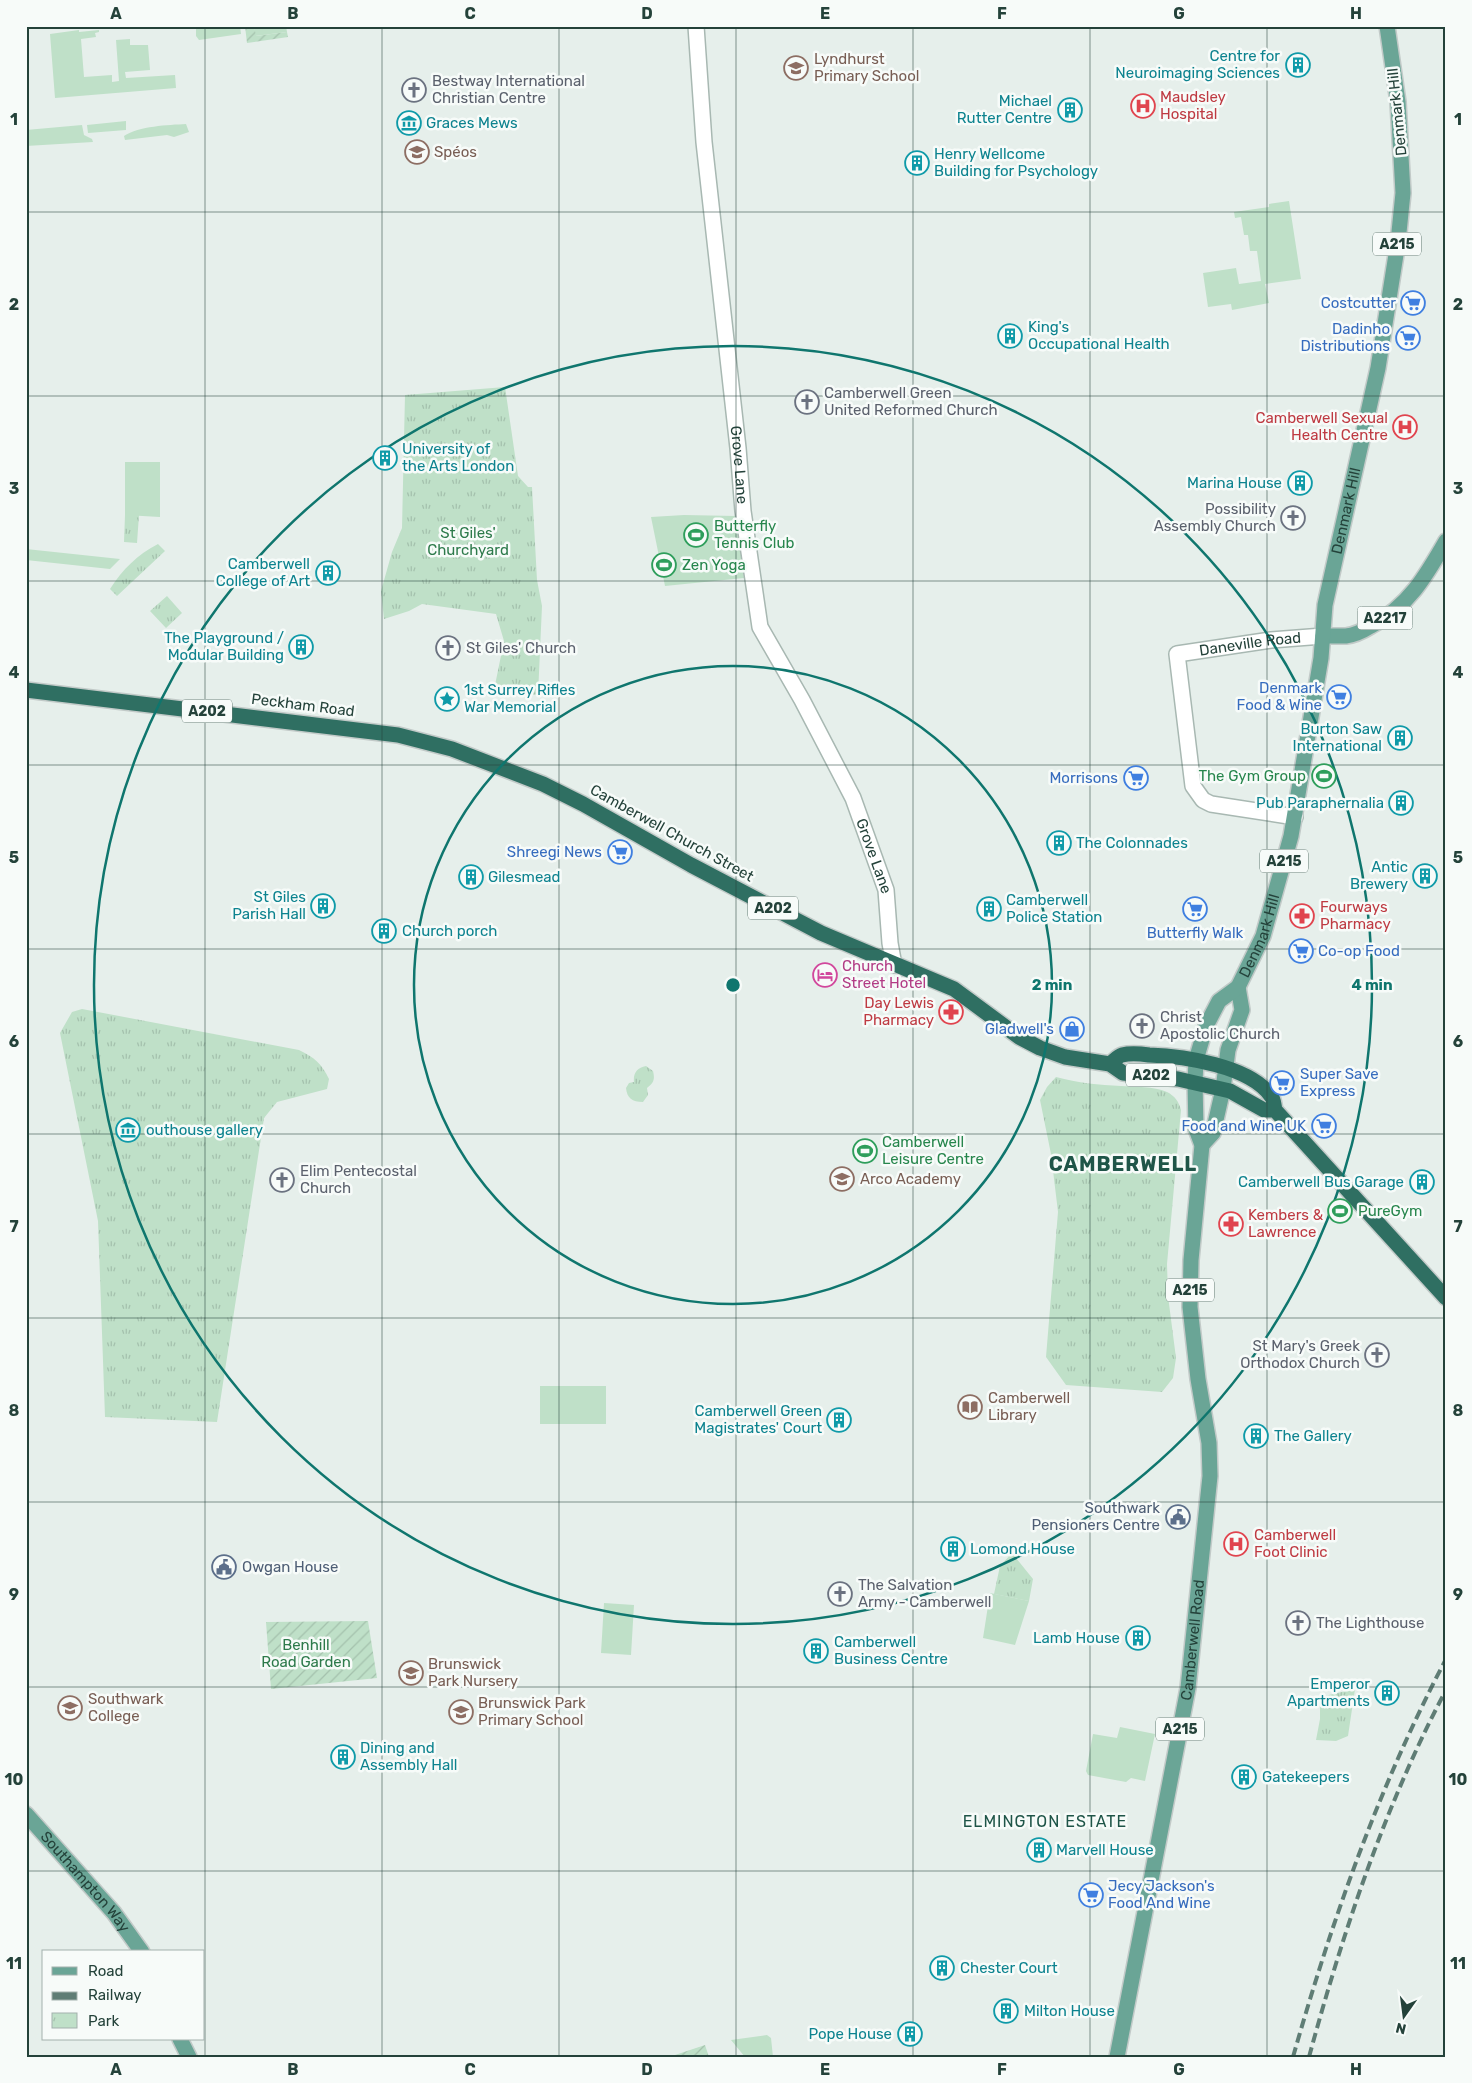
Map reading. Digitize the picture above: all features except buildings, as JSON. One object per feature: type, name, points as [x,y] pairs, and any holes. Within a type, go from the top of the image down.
[{"type":"highway","name":"Peckham Road","points":[[26,690],[398,735]]},
{"type":"highway","name":"Camberwell Church Street","points":[[398,735],[461,752],[549,787],[691,865],[821,933],[954,989],[1019,1037],[1040,1048],[1065,1057],[1110,1064]]},
{"type":"highway","name":"A202","points":[[1275,1110],[1264,1110],[1239,1095],[1223,1089],[1195,1082],[1123,1073],[1110,1064],[1122,1055],[1160,1055],[1196,1060],[1239,1073],[1264,1089],[1272,1097],[1275,1110],[1446,1298]]},
{"type":"main road","name":"Denmark Hill","points":[[1196,1060],[1206,1026],[1219,1001],[1238,987],[1266,926],[1294,817],[1323,636],[1327,597],[1378,368],[1398,242],[1403,193],[1399,111],[1388,26]]},
{"type":"main road","name":"A2217","points":[[1323,636],[1347,636],[1360,632],[1381,621],[1404,604],[1426,576],[1446,541]]},
{"type":"main road","name":"Denmark Hill","points":[[1224,1068],[1228,1050],[1242,1010],[1238,987]]},
{"type":"main road","name":"A215","points":[[1196,1060],[1196,1129],[1202,1144],[1213,1132],[1223,1089],[1224,1068]]},
{"type":"main road","name":"Camberwell Road","points":[[1117,2057],[1132,1968],[1188,1688],[1210,1476],[1209,1443],[1201,1398],[1190,1306],[1194,1214],[1202,1144]]},
{"type":"main road","name":"Southampton Way","points":[[26,1814],[114,1913],[141,1950]]},
{"type":"main road","points":[[180,2040],[189,2057]]},
{"type":"street","name":"Grove Lane","points":[[696,26],[704,142],[738,448],[743,512],[760,627],[802,700],[853,798],[886,890],[894,965]]},
{"type":"street","name":"Daneville Road","points":[[1294,817],[1211,804],[1198,794],[1193,786],[1177,654],[1271,640],[1323,636]]},
{"type":"green space","points":[[196,26],[240,26],[241,34],[199,40],[196,36]]},
{"type":"green space","points":[[245,26],[254,26],[256,36],[287,32],[288,37],[247,43]]},
{"type":"green space","points":[[254,26],[286,26],[287,32],[255,36]]},
{"type":"green space","points":[[79,30],[79,32],[99,30],[99,32],[95,33],[96,37],[81,39],[84,77],[112,75],[112,82],[119,81],[116,40],[130,39],[130,45],[148,45],[150,70],[125,72],[126,78],[175,75],[176,88],[55,98],[50,34]]},
{"type":"green space","points":[[126,121],[126,130],[88,133],[87,125]]},
{"type":"green space","points":[[186,124],[189,132],[174,137],[167,135],[125,140],[124,136],[145,128]]},
{"type":"green space","points":[[82,125],[84,135],[92,139],[93,142],[26,146],[26,130]]},
{"type":"green space","points":[[1289,201],[1301,279],[1265,284],[1269,303],[1232,310],[1231,304],[1208,307],[1203,273],[1236,268],[1239,284],[1261,281],[1257,251],[1250,251],[1248,235],[1244,235],[1241,217],[1235,218],[1234,212],[1269,207],[1269,204]]},
{"type":"green space","name":"St Giles' Churchyard","points":[[505,387],[518,476],[528,487],[532,487],[537,580],[542,606],[538,695],[494,690],[504,641],[496,614],[422,604],[409,611],[384,619],[381,591],[392,552],[402,528],[405,395]]},
{"type":"green space","points":[[125,462],[160,462],[160,517],[125,515]]},
{"type":"green space","points":[[125,515],[139,515],[137,543],[124,542]]},
{"type":"green space","name":"Butterfly Tennis Club","points":[[684,515],[736,516],[744,578],[665,586],[651,517]]},
{"type":"green space","points":[[158,544],[165,551],[117,596],[110,589],[120,575],[137,558]]},
{"type":"green space","points":[[26,549],[120,559],[110,569],[26,560]]},
{"type":"green space","points":[[167,596],[182,613],[166,628],[150,611]]},
{"type":"green space","points":[[82,1009],[299,1050],[317,1062],[329,1079],[327,1089],[277,1102],[264,1118],[217,1422],[105,1417],[98,1221],[60,1033],[72,1012]]},
{"type":"green space","points":[[646,1066],[653,1071],[653,1081],[647,1088],[648,1095],[643,1102],[636,1101],[629,1097],[626,1088],[629,1083],[634,1082],[636,1071]]},
{"type":"green space","points":[[1056,1077],[1113,1086],[1156,1089],[1172,1095],[1180,1107],[1167,1264],[1168,1296],[1176,1358],[1173,1378],[1162,1392],[1066,1385],[1046,1357],[1058,1212],[1051,1154],[1040,1100],[1047,1087]]},
{"type":"green space","points":[[540,1386],[606,1386],[606,1424],[540,1424]]},
{"type":"green space","points":[[1012,1553],[1033,1579],[1029,1601],[994,1594],[1000,1566]]},
{"type":"green space","points":[[990,1593],[1029,1601],[1015,1645],[983,1638]]},
{"type":"green space","points":[[604,1603],[634,1605],[631,1655],[601,1653]]},
{"type":"green space","name":"Benhill Road Garden","points":[[368,1621],[377,1678],[271,1689],[266,1622]]},
{"type":"green space","points":[[1355,1689],[1348,1736],[1336,1741],[1316,1740],[1320,1719],[1320,1697]]},
{"type":"green space","points":[[1120,1727],[1155,1734],[1145,1781],[1131,1778],[1126,1782],[1088,1775],[1086,1771],[1093,1734],[1117,1738]]},
{"type":"green space","points":[[767,2035],[771,2038],[773,2057],[745,2057],[731,2040]]},
{"type":"green space","points":[[705,2045],[709,2057],[676,2057],[675,2055]]},
{"type":"railway","points":[[1293,2057],[1324,1955],[1359,1854],[1399,1756],[1446,1659]]},
{"type":"railway","points":[[1309,2057],[1336,1963],[1367,1870],[1404,1778],[1446,1690]]},
{"type":"place","name":"Centre for Neuroimaging Sciences","points":[[1298,65]]},
{"type":"place","name":"Lyndhurst Primary School","points":[[796,68]]},
{"type":"place","name":"Bestway International Christian Centre","points":[[414,90]]},
{"type":"place","name":"Maudsley Hospital","points":[[1143,106]]},
{"type":"place","name":"Michael Rutter Centre","points":[[1070,110]]},
{"type":"place","name":"Graces Mews","points":[[409,123]]},
{"type":"place","name":"Spéos","points":[[417,152]]},
{"type":"place","name":"Henry Wellcome Building for Psychology","points":[[917,163]]},
{"type":"place","name":"Costcutter","points":[[1413,303]]},
{"type":"place","name":"King's Occupational Health","points":[[1010,336]]},
{"type":"place","name":"Dadinho Distributions","points":[[1408,338]]},
{"type":"place","name":"Camberwell Green United Reformed Church","points":[[807,402]]},
{"type":"place","name":"Camberwell Sexual Health Centre","points":[[1405,427]]},
{"type":"place","name":"University of the Arts London","points":[[385,458]]},
{"type":"place","name":"Marina House","points":[[1300,483]]},
{"type":"place","name":"Possibility Assembly Church","points":[[1293,518]]},
{"type":"place","name":"Butterfly Tennis Club","points":[[696,535]]},
{"type":"place","name":"Zen Yoga","points":[[664,565]]},
{"type":"place","name":"Camberwell College of Art","points":[[328,573]]},
{"type":"place","name":"The Playground / Modular Building","points":[[301,647]]},
{"type":"place","name":"St Giles' Church","points":[[448,648]]},
{"type":"place","name":"Denmark Food & Wine","points":[[1339,697]]},
{"type":"place","name":"1st Surrey Rifles War Memorial","points":[[447,699]]},
{"type":"place","name":"Burton Saw International","points":[[1400,738]]},
{"type":"place","name":"The Gym Group","points":[[1324,776]]},
{"type":"place","name":"Morrisons","points":[[1136,778]]},
{"type":"place","name":"Pub Paraphernalia","points":[[1401,803]]},
{"type":"place","name":"The Colonnades","points":[[1059,843]]},
{"type":"place","name":"Shreegi News","points":[[620,852]]},
{"type":"place","name":"Antic Brewery","points":[[1425,876]]},
{"type":"place","name":"Gilesmead","points":[[471,877]]},
{"type":"place","name":"St Giles Parish Hall","points":[[323,906]]},
{"type":"place","name":"Camberwell Police Station","points":[[989,909]]},
{"type":"place","name":"Butterfly Walk","points":[[1195,909]]},
{"type":"place","name":"Fourways Pharmacy","points":[[1302,916]]},
{"type":"place","name":"Church porch","points":[[384,931]]},
{"type":"place","name":"Co-op Food","points":[[1301,951]]},
{"type":"place","name":"Church Street Hotel","points":[[825,975]]},
{"type":"place","name":"Day Lewis Pharmacy","points":[[951,1012]]},
{"type":"place","name":"Christ Apostolic Church","points":[[1142,1026]]},
{"type":"place","name":"Gladwell's","points":[[1072,1029]]},
{"type":"place","name":"Super Save Express","points":[[1282,1083]]},
{"type":"place","name":"Food and Wine UK","points":[[1324,1126]]},
{"type":"place","name":"outhouse gallery","points":[[128,1130]]},
{"type":"place","name":"Camberwell Leisure Centre","points":[[865,1151]]},
{"type":"place","name":"Arco Academy","points":[[842,1179]]},
{"type":"place","name":"Elim Pentecostal Church","points":[[282,1180]]},
{"type":"place","name":"Camberwell Bus Garage","points":[[1422,1182]]},
{"type":"place","name":"PureGym","points":[[1340,1211]]},
{"type":"place","name":"Kembers & Lawrence","points":[[1231,1224]]},
{"type":"place","name":"St Mary's Greek Orthodox Church","points":[[1377,1355]]},
{"type":"place","name":"Camberwell Library","points":[[970,1407]]},
{"type":"place","name":"Camberwell Green Magistrates' Court","points":[[839,1420]]},
{"type":"place","name":"The Gallery","points":[[1256,1436]]},
{"type":"place","name":"Southwark Pensioners Centre","points":[[1178,1517]]},
{"type":"place","name":"Camberwell Foot Clinic","points":[[1236,1544]]},
{"type":"place","name":"Lomond House","points":[[953,1549]]},
{"type":"place","name":"Owgan House","points":[[224,1567]]},
{"type":"place","name":"The Salvation Army - Camberwell","points":[[840,1594]]},
{"type":"place","name":"The Lighthouse","points":[[1298,1623]]},
{"type":"place","name":"Lamb House","points":[[1138,1638]]},
{"type":"place","name":"Camberwell Business Centre","points":[[816,1651]]},
{"type":"place","name":"Brunswick Park Nursery","points":[[411,1673]]},
{"type":"place","name":"Emperor Apartments","points":[[1387,1693]]},
{"type":"place","name":"Southwark College","points":[[70,1708]]},
{"type":"place","name":"Brunswick Park Primary School","points":[[461,1712]]},
{"type":"place","name":"Dining and Assembly Hall","points":[[343,1757]]},
{"type":"place","name":"Gatekeepers","points":[[1244,1777]]},
{"type":"place","name":"Marvell House","points":[[1039,1850]]},
{"type":"place","name":"Jecy Jackson's Food And Wine","points":[[1091,1895]]},
{"type":"place","name":"Chester Court","points":[[942,1968]]},
{"type":"place","name":"Milton House","points":[[1006,2011]]},
{"type":"place","name":"Pope House","points":[[910,2034]]},
{"type":"district","name":"CAMBERWELL","points":[[1123,1164]]},
{"type":"district","name":"ELMINGTON ESTATE","points":[[1045,1821]]}]
